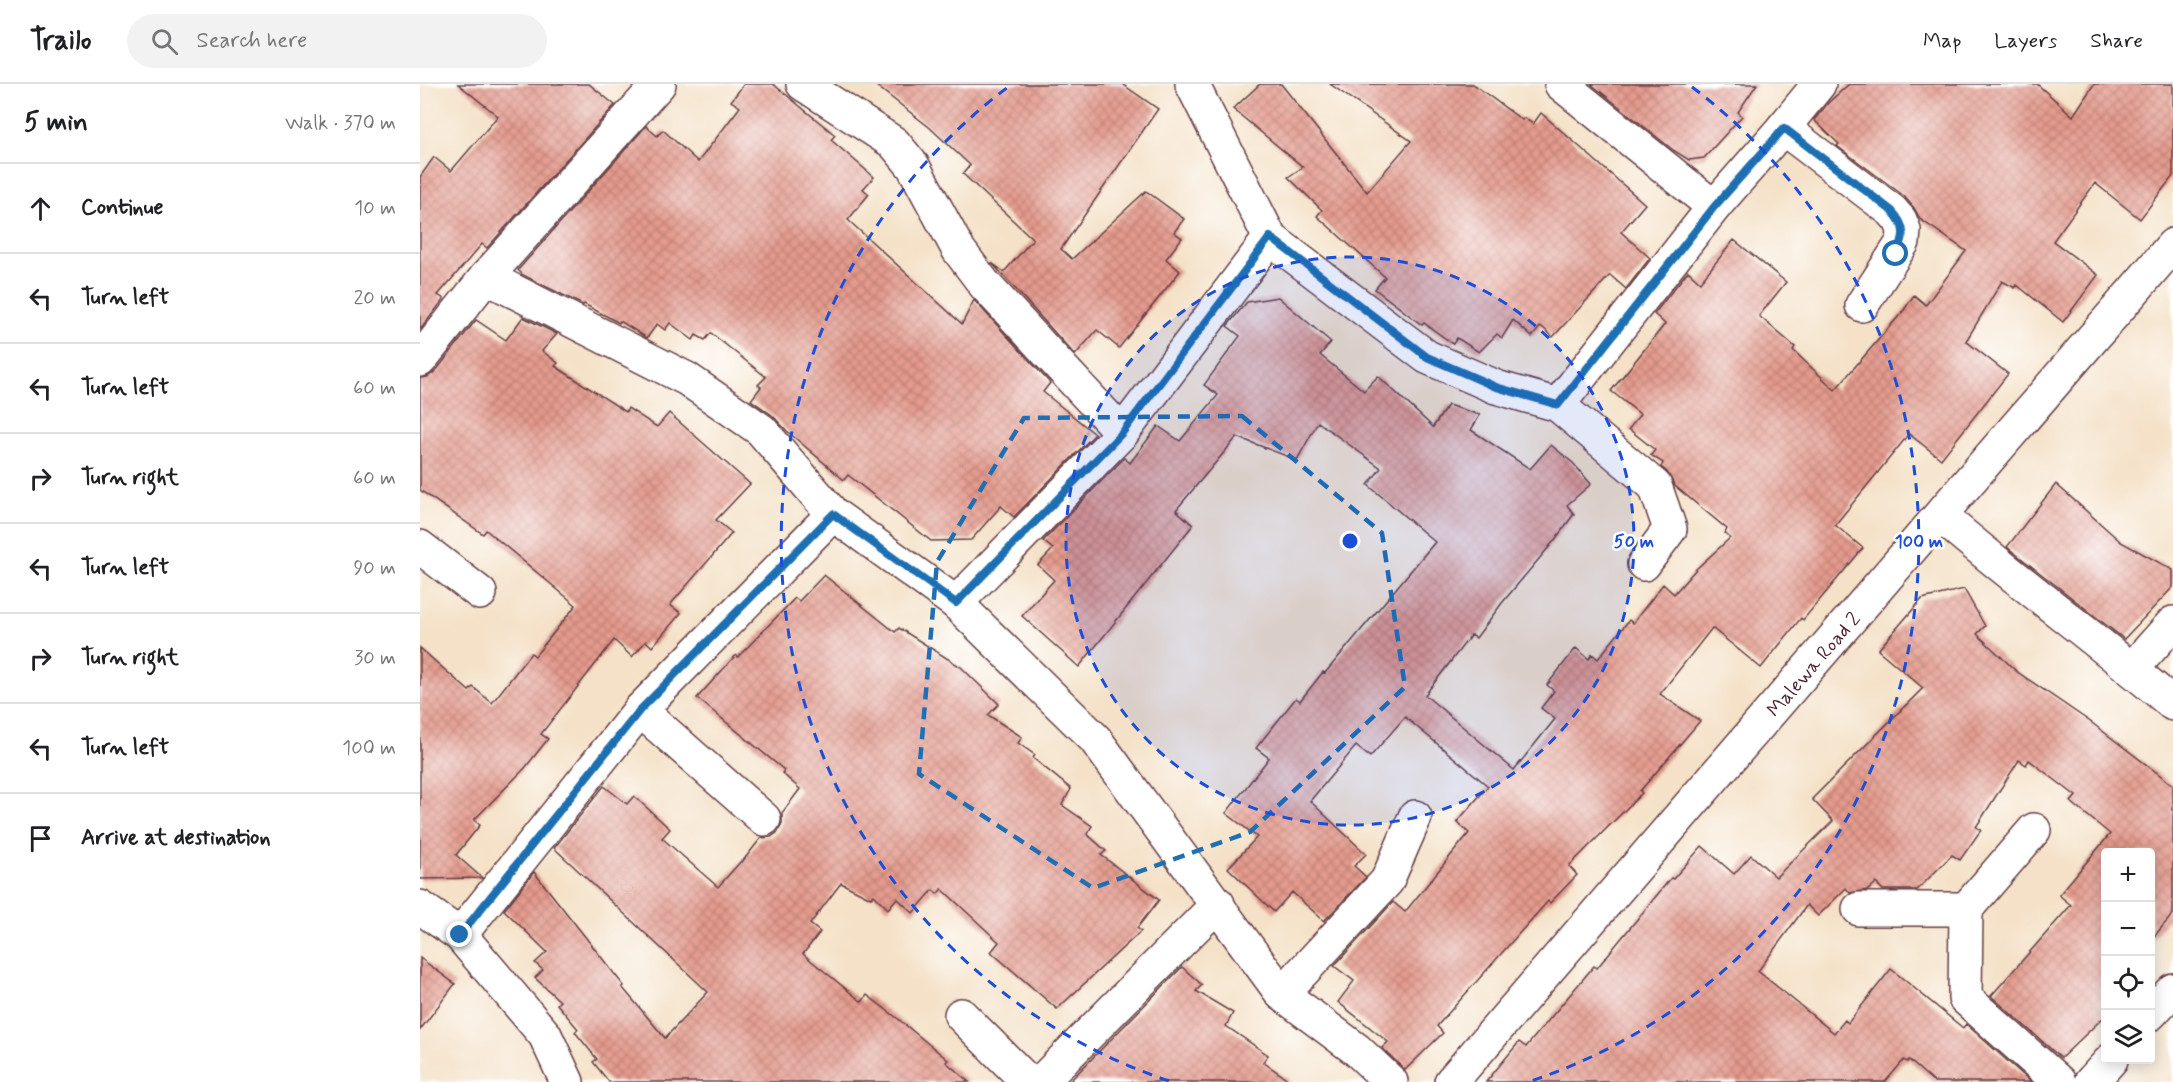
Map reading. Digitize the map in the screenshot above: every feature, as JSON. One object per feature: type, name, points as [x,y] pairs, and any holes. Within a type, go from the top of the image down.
[{"type":"street","points":[[420,360],[486,277],[659,84]]},
{"type":"street","points":[[803,84],[894,143],[913,166],[958,249],[985,285],[1122,433]]},
{"type":"street","points":[[1192,84],[1270,237],[1427,357],[1496,387],[1558,405],[1655,486],[1670,530],[1644,564]]},
{"type":"street","points":[[1561,84],[1714,207]]},
{"type":"street","points":[[1558,405],[1714,207],[1784,128],[1819,84]]},
{"type":"street","points":[[1784,128],[1880,200],[1900,220],[1904,230],[1903,242],[1862,305]]},
{"type":"street","points":[[956,603],[1122,433],[1270,237]]},
{"type":"street","name":"Malewa Road 2","points":[[1451,1082],[2173,245]]},
{"type":"street","points":[[486,277],[687,379],[761,430],[833,514],[956,603],[1095,739],[1282,994],[1357,1050],[1391,1082]]},
{"type":"street","points":[[460,935],[640,710],[833,514]]},
{"type":"street","points":[[1941,516],[2173,704]]},
{"type":"street","points":[[420,547],[480,593]]},
{"type":"street","points":[[2132,669],[2173,624]]},
{"type":"street","points":[[640,710],[765,819]]},
{"type":"street","points":[[1282,994],[1387,881],[1414,817]]},
{"type":"street","points":[[2034,830],[1966,909],[1965,998],[2059,1082]]},
{"type":"street","points":[[1041,1082],[1218,904]]},
{"type":"street","points":[[420,907],[460,935],[545,1035],[567,1082]]},
{"type":"street","points":[[1859,909],[1966,909]]},
{"type":"street","points":[[2155,1010],[2173,990]]},
{"type":"street","points":[[961,1015],[1028,1082]]},
{"type":"street","points":[[2091,1082],[2107,1064]]},
{"type":"highlighted area","points":[[1242,416],[1382,533],[1405,687],[1250,832],[1093,888],[919,774],[937,562],[1024,418]]},
{"type":"building","points":[[458,84],[589,84],[615,105],[487,248],[482,244],[438,295],[444,299],[420,330],[420,177],[434,157],[451,171],[498,116]]},
{"type":"building","points":[[744,84],[773,84],[835,135],[831,140],[874,177],[863,189],[869,194],[848,220],[962,324],[974,300],[1050,383],[1043,392],[1095,434],[1014,517],[1001,506],[971,540],[931,541],[848,475],[844,480],[787,431],[772,415],[751,400],[761,387],[758,385],[766,377],[711,333],[705,340],[696,335],[693,340],[670,323],[665,330],[657,324],[647,338],[620,321],[619,323],[523,275],[518,270],[646,126],[657,136],[663,130],[698,162],[740,107],[731,101]]},
{"type":"building","points":[[874,84],[1122,84],[1158,109],[1061,249],[1072,259],[1146,191],[1184,219],[1174,232],[1182,238],[1166,259],[1180,271],[1119,348],[1097,330],[1075,355],[992,263],[1004,272],[1033,239],[963,174],[970,165],[929,127]]},
{"type":"building","points":[[1260,84],[1281,84],[1367,192],[1411,141],[1330,84],[1473,84],[1522,120],[1524,118],[1533,124],[1541,113],[1645,204],[1621,232],[1650,258],[1626,289],[1610,275],[1553,337],[1541,326],[1532,337],[1513,320],[1502,338],[1497,334],[1479,352],[1457,338],[1453,344],[1424,323],[1422,325],[1375,289],[1385,277],[1317,216],[1322,210],[1288,177],[1303,167],[1233,109]]},
{"type":"building","points":[[1591,84],[1757,84],[1738,112],[1742,116],[1704,158],[1689,160],[1673,150]]},
{"type":"building","points":[[1849,84],[2037,84],[2073,116],[2094,84],[2173,84],[2173,176],[2140,219],[2095,183],[2053,241],[2098,275],[2063,322],[2017,285],[2015,288],[2002,281],[1966,341],[2008,374],[1941,459],[1909,434],[1835,525],[1863,548],[1803,620],[1801,618],[1761,668],[1712,628],[1660,694],[1700,721],[1640,791],[1642,793],[1569,866],[1577,875],[1550,903],[1548,901],[1437,1026],[1443,1033],[1405,1070],[1382,1048],[1388,1042],[1338,1002],[1354,981],[1334,966],[1393,902],[1405,912],[1469,833],[1457,822],[1488,786],[1405,717],[1370,757],[1356,746],[1310,801],[1366,854],[1354,866],[1366,877],[1324,921],[1292,892],[1274,912],[1228,868],[1257,837],[1226,813],[1269,758],[1256,748],[1296,698],[1300,701],[1323,672],[1325,673],[1435,542],[1368,485],[1381,468],[1318,422],[1297,460],[1237,437],[1176,510],[1193,525],[1079,667],[1022,616],[1054,580],[1038,565],[1053,549],[1043,541],[1124,458],[1130,463],[1158,426],[1180,441],[1218,395],[1204,385],[1240,336],[1227,326],[1247,302],[1278,297],[1331,342],[1320,355],[1364,391],[1378,376],[1433,427],[1448,405],[1480,415],[1471,430],[1530,469],[1551,445],[1573,463],[1591,484],[1567,505],[1574,514],[1554,541],[1476,638],[1471,635],[1425,695],[1514,770],[1555,719],[1541,708],[1554,691],[1547,685],[1576,648],[1589,659],[1592,654],[1598,659],[1629,620],[1633,623],[1663,584],[1674,594],[1696,569],[1730,538],[1725,533],[1727,529],[1675,486],[1667,472],[1661,467],[1663,463],[1651,455],[1655,450],[1629,429],[1640,414],[1611,391],[1665,324],[1654,314],[1688,271],[1700,282],[1734,240],[1786,282],[1759,316],[1795,347],[1793,350],[1835,390],[1904,310],[1914,295],[1926,305],[1966,251],[1920,219],[1904,196],[1837,146],[1839,144],[1814,120],[1828,103]]},
{"type":"building","points":[[523,317],[557,334],[542,351],[558,363],[555,366],[626,412],[628,408],[657,427],[669,413],[750,484],[716,520],[732,533],[670,605],[681,613],[652,647],[646,641],[632,657],[614,640],[541,734],[548,739],[525,768],[474,820],[480,825],[456,855],[482,878],[420,879],[420,648],[469,691],[473,687],[492,703],[531,653],[535,656],[576,605],[486,530],[483,534],[420,490],[420,378],[435,372],[476,320],[506,340]]},
{"type":"building","points":[[2056,484],[2121,542],[2173,570],[2173,587],[2124,639],[2007,547]]},
{"type":"building","points":[[824,575],[895,632],[899,628],[961,667],[999,704],[988,715],[1022,737],[1018,743],[1035,755],[1033,758],[1071,789],[1062,805],[1092,826],[1087,834],[1106,851],[1101,855],[1159,900],[1137,928],[1141,931],[1057,1009],[991,952],[999,942],[942,889],[937,894],[933,890],[913,913],[897,898],[888,909],[874,895],[871,898],[841,883],[810,924],[820,932],[803,954],[862,1002],[867,995],[897,1018],[948,1060],[946,1062],[969,1082],[609,1082],[593,1062],[597,1059],[575,1032],[578,1029],[557,1004],[560,1001],[535,978],[543,970],[535,963],[547,952],[504,910],[534,872],[624,986],[622,987],[665,1038],[708,992],[554,848],[604,786],[627,804],[634,796],[670,829],[662,838],[718,887],[761,838],[771,837],[778,832],[782,823],[782,813],[800,789],[782,773],[784,770],[697,698],[736,655],[738,657],[795,598],[799,601]]},
{"type":"building","points":[[1964,589],[1985,626],[1977,634],[2016,671],[2092,723],[2173,785],[2173,914],[2155,935],[2155,848],[2101,848],[2101,1020],[2061,1058],[1991,996],[2071,905],[2059,895],[2110,834],[2071,802],[2076,796],[2029,760],[2026,765],[2019,760],[1976,827],[1981,830],[1960,860],[1952,855],[1917,890],[1883,890],[1876,883],[1868,890],[1850,893],[1846,888],[1818,916],[1807,905],[1758,971],[1834,1033],[1845,1020],[1848,1023],[1891,969],[1963,1028],[1966,1024],[2031,1082],[1934,1082],[1909,1060],[1907,1062],[1904,1060],[1885,1082],[1486,1082],[1519,1042],[1526,1047],[1594,966],[1597,968],[1671,878],[1673,879],[1702,846],[1734,874],[1751,855],[1776,877],[1833,821],[1812,799],[1923,688],[1878,650],[1922,599]]},
{"type":"building","points":[[420,958],[455,984],[420,1030]]},
{"type":"building","points":[[1182,967],[1202,985],[1196,991],[1233,1013],[1226,1026],[1268,1055],[1263,1062],[1292,1082],[1069,1082]]},
{"type":"route","points":[[460,935],[640,710],[833,514],[956,603],[1122,433],[1270,237],[1427,357],[1496,387],[1558,405],[1714,207],[1784,128],[1880,200],[1900,220],[1904,230],[1903,242],[1896,254]]}]
